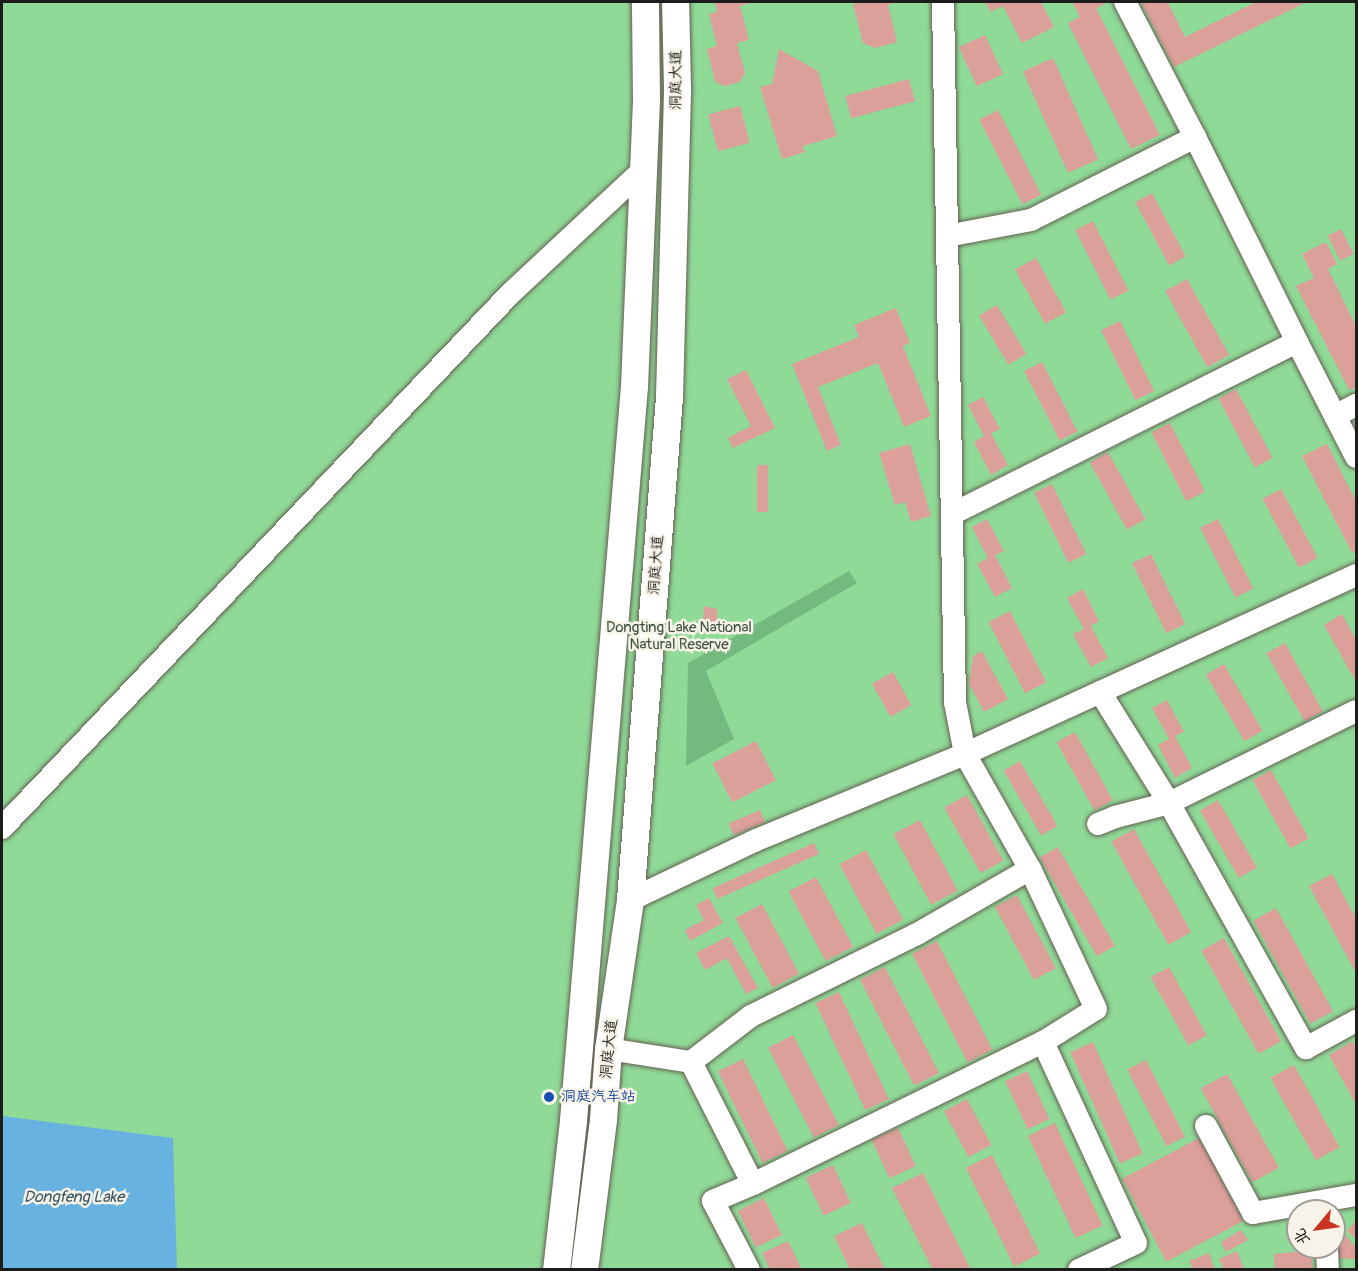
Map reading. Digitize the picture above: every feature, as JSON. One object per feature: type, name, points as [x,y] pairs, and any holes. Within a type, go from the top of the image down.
[{"type":"main road","name":"洞庭大道","points":[[556,1269],[573,1120],[634,386],[646,101],[645,2]]},
{"type":"main road","name":"洞庭大道","points":[[584,1269],[603,1119],[608,1049],[630,900],[669,397],[677,87],[675,2]]},
{"type":"street","points":[[749,1269],[713,1201],[753,1184],[1043,1042],[1096,1009],[1030,869],[965,754],[955,702],[943,2]]},
{"type":"street","points":[[1125,2],[1195,136],[1356,458]]},
{"type":"street","points":[[947,236],[1031,220],[1195,136]]},
{"type":"street","points":[[2,828],[511,292],[643,170]]},
{"type":"street","points":[[952,514],[1297,342]]},
{"type":"street","points":[[1335,416],[1356,405]]},
{"type":"street","points":[[630,900],[754,841],[965,754],[1356,575]]},
{"type":"street","points":[[1100,692],[1169,803],[1306,1048],[1356,1021]]},
{"type":"street","points":[[1098,824],[1115,817],[1169,803],[1356,711]]},
{"type":"street","points":[[608,1049],[692,1062],[751,1016],[917,934],[1030,869]]},
{"type":"street","points":[[1043,1042],[1136,1243],[1079,1269]]},
{"type":"street","points":[[692,1062],[753,1184]]},
{"type":"street","points":[[1206,1126],[1253,1213],[1286,1209]]},
{"type":"green space","name":"Dongting Lake National Natural Reserve","points":[[2,2],[1356,2],[1356,1269],[2,1270]]},
{"type":"green space","points":[[849,571],[857,583],[706,671],[734,739],[686,766],[688,663]]},
{"type":"water","name":"Dongfeng Lake","points":[[2,1116],[173,1138],[177,1269],[2,1269]]},
{"type":"building","points":[[715,2],[753,2],[740,6],[749,40],[737,43],[745,73],[740,82],[725,86],[715,82],[707,49],[717,46],[709,14],[717,12]]},
{"type":"building","points":[[897,2],[888,5],[897,42],[875,48],[863,43],[853,4]]},
{"type":"building","points":[[985,2],[1041,2],[1054,27],[1022,43],[1003,6],[991,12]]},
{"type":"building","points":[[1072,2],[1103,2],[1105,4],[1096,8],[1160,135],[1131,149],[1068,23],[1080,17]]},
{"type":"building","points":[[1141,2],[1168,2],[1185,37],[1256,2],[1307,2],[1174,67]]},
{"type":"building","points":[[985,35],[1003,74],[977,86],[959,47]]},
{"type":"building","points":[[779,49],[818,71],[837,136],[803,146],[805,152],[782,159],[760,87],[772,84]]},
{"type":"building","points":[[1053,58],[1098,159],[1068,173],[1023,71]]},
{"type":"building","points":[[909,79],[915,101],[851,118],[845,96]]},
{"type":"building","points":[[740,106],[750,143],[718,151],[708,115]]},
{"type":"building","points":[[998,110],[1041,195],[1022,204],[979,120]]},
{"type":"building","points":[[1152,193],[1186,257],[1169,265],[1135,202]]},
{"type":"building","points":[[1093,221],[1128,290],[1111,300],[1075,230]]},
{"type":"building","points":[[1341,229],[1354,254],[1340,261],[1328,236]]},
{"type":"building","points":[[1326,242],[1337,264],[1328,269],[1356,326],[1356,387],[1349,390],[1296,286],[1314,278],[1302,254]]},
{"type":"building","points":[[1036,258],[1066,312],[1045,324],[1015,270]]},
{"type":"building","points":[[1187,279],[1229,355],[1207,367],[1165,291]]},
{"type":"building","points":[[997,305],[1026,354],[1008,365],[979,316]]},
{"type":"building","points":[[896,308],[910,343],[903,346],[931,416],[904,427],[878,363],[818,387],[841,445],[827,451],[792,364],[859,337],[854,325]]},
{"type":"building","points":[[1120,321],[1154,391],[1135,400],[1101,330]]},
{"type":"building","points":[[1042,362],[1077,431],[1060,441],[1024,371]]},
{"type":"building","points":[[746,370],[775,428],[733,448],[728,438],[751,426],[727,379]]},
{"type":"building","points":[[1236,389],[1273,458],[1255,467],[1218,398]]},
{"type":"building","points":[[983,397],[1000,429],[991,433],[1008,465],[991,475],[974,442],[984,436],[968,405]]},
{"type":"building","points":[[1170,423],[1205,492],[1186,501],[1151,433]]},
{"type":"building","points":[[910,444],[931,516],[911,522],[905,502],[895,505],[879,453]]},
{"type":"building","points":[[1327,444],[1356,501],[1356,550],[1352,553],[1302,456]]},
{"type":"building","points":[[1108,452],[1145,519],[1127,530],[1090,462]]},
{"type":"building","points":[[757,465],[768,465],[768,512],[757,512]]},
{"type":"building","points":[[1052,484],[1086,554],[1068,563],[1034,493]]},
{"type":"building","points":[[1281,489],[1318,558],[1299,568],[1262,499]]},
{"type":"building","points":[[987,519],[1004,551],[995,555],[1012,588],[995,597],[977,564],[988,558],[972,527]]},
{"type":"building","points":[[1218,519],[1253,588],[1236,598],[1200,528]]},
{"type":"building","points":[[1151,554],[1185,624],[1166,633],[1132,563]]},
{"type":"building","points":[[1083,589],[1099,621],[1091,626],[1108,658],[1091,667],[1073,634],[1084,629],[1067,598]]},
{"type":"building","points":[[704,606],[717,609],[717,625],[703,624]]},
{"type":"building","points":[[1010,611],[1046,682],[1025,693],[989,622]]},
{"type":"building","points":[[1342,614],[1356,640],[1356,682],[1324,625]]},
{"type":"building","points":[[1285,643],[1323,711],[1304,721],[1267,653]]},
{"type":"building","points":[[982,651],[1008,699],[984,712],[969,684],[973,656]]},
{"type":"building","points":[[1224,664],[1262,731],[1244,741],[1206,674]]},
{"type":"building","points":[[893,672],[911,705],[890,717],[872,684]]},
{"type":"building","points":[[1167,700],[1184,732],[1175,736],[1192,768],[1175,778],[1158,745],[1169,739],[1152,708]]},
{"type":"building","points":[[1075,732],[1113,800],[1094,810],[1057,742]]},
{"type":"building","points":[[756,741],[776,780],[732,802],[712,763]]},
{"type":"building","points":[[1020,761],[1058,826],[1041,835],[1004,770]]},
{"type":"building","points":[[1271,770],[1309,838],[1290,848],[1253,780]]},
{"type":"building","points":[[967,795],[1003,861],[981,873],[944,808]]},
{"type":"building","points":[[1218,800],[1257,868],[1239,878],[1200,810]]},
{"type":"building","points":[[760,810],[765,822],[734,835],[729,823]]},
{"type":"building","points":[[920,820],[958,891],[931,905],[894,834]]},
{"type":"building","points":[[1134,829],[1191,932],[1168,945],[1111,842]]},
{"type":"building","points":[[814,843],[819,854],[717,899],[713,888]]},
{"type":"building","points":[[1058,847],[1115,946],[1097,956],[1040,858]]},
{"type":"building","points":[[866,850],[903,920],[877,934],[840,864]]},
{"type":"building","points":[[1332,874],[1356,918],[1356,973],[1309,886]]},
{"type":"building","points":[[816,877],[853,947],[826,961],[789,892]]},
{"type":"building","points":[[1017,895],[1056,968],[1034,980],[995,907]]},
{"type":"building","points":[[709,898],[723,923],[690,941],[685,930],[704,920],[696,905]]},
{"type":"building","points":[[762,904],[799,974],[773,988],[736,918]]},
{"type":"building","points":[[1276,908],[1333,1011],[1310,1024],[1253,921]]},
{"type":"building","points":[[729,936],[758,988],[746,994],[727,958],[705,970],[696,953]]},
{"type":"building","points":[[1224,938],[1281,1041],[1258,1054],[1201,951]]},
{"type":"building","points":[[937,941],[992,1050],[967,1062],[912,954]]},
{"type":"building","points":[[885,967],[939,1073],[914,1086],[860,980]]},
{"type":"building","points":[[1169,967],[1207,1035],[1188,1045],[1151,977]]},
{"type":"building","points":[[839,992],[889,1099],[865,1110],[815,1003]]},
{"type":"building","points":[[793,1035],[839,1125],[814,1138],[768,1048]]},
{"type":"building","points":[[1353,1041],[1356,1048],[1356,1105],[1329,1055]]},
{"type":"building","points":[[1093,1042],[1143,1153],[1120,1164],[1070,1052]]},
{"type":"building","points":[[743,1059],[788,1151],[763,1163],[718,1071]]},
{"type":"building","points":[[1146,1060],[1185,1137],[1166,1146],[1127,1070]]},
{"type":"building","points":[[1294,1065],[1340,1147],[1316,1160],[1270,1078]]},
{"type":"building","points":[[1027,1071],[1049,1119],[1028,1129],[1005,1081]]},
{"type":"building","points":[[1227,1074],[1279,1168],[1253,1182],[1201,1089]]},
{"type":"building","points":[[967,1099],[991,1145],[968,1157],[944,1111]]},
{"type":"building","points":[[1055,1123],[1103,1225],[1076,1238],[1028,1136]]},
{"type":"building","points":[[898,1128],[916,1166],[889,1178],[872,1140]]},
{"type":"building","points":[[1199,1138],[1243,1221],[1166,1262],[1122,1179]]},
{"type":"building","points":[[992,1155],[1040,1254],[1014,1267],[966,1168]]},
{"type":"building","points":[[833,1165],[851,1203],[824,1216],[806,1178]]},
{"type":"building","points":[[923,1173],[971,1270],[933,1270],[892,1188]]},
{"type":"building","points":[[764,1198],[782,1235],[756,1248],[738,1211]]},
{"type":"building","points":[[1356,1220],[1356,1239],[1347,1231]]},
{"type":"building","points":[[862,1223],[885,1270],[850,1270],[834,1236]]},
{"type":"building","points":[[1241,1230],[1248,1240],[1226,1252],[1221,1242]]},
{"type":"building","points":[[1346,1236],[1356,1248],[1356,1259],[1346,1259]]},
{"type":"building","points":[[788,1241],[802,1270],[770,1270],[762,1253]]},
{"type":"building","points":[[1237,1251],[1244,1269],[1224,1270],[1219,1259]]},
{"type":"building","points":[[1209,1253],[1215,1270],[1193,1270],[1189,1261]]},
{"type":"building","points":[[1286,1253],[1286,1259],[1312,1259],[1313,1270],[1275,1270],[1274,1254]]},
{"type":"place","name":"洞庭汽车站","points":[[549,1097]]}]
